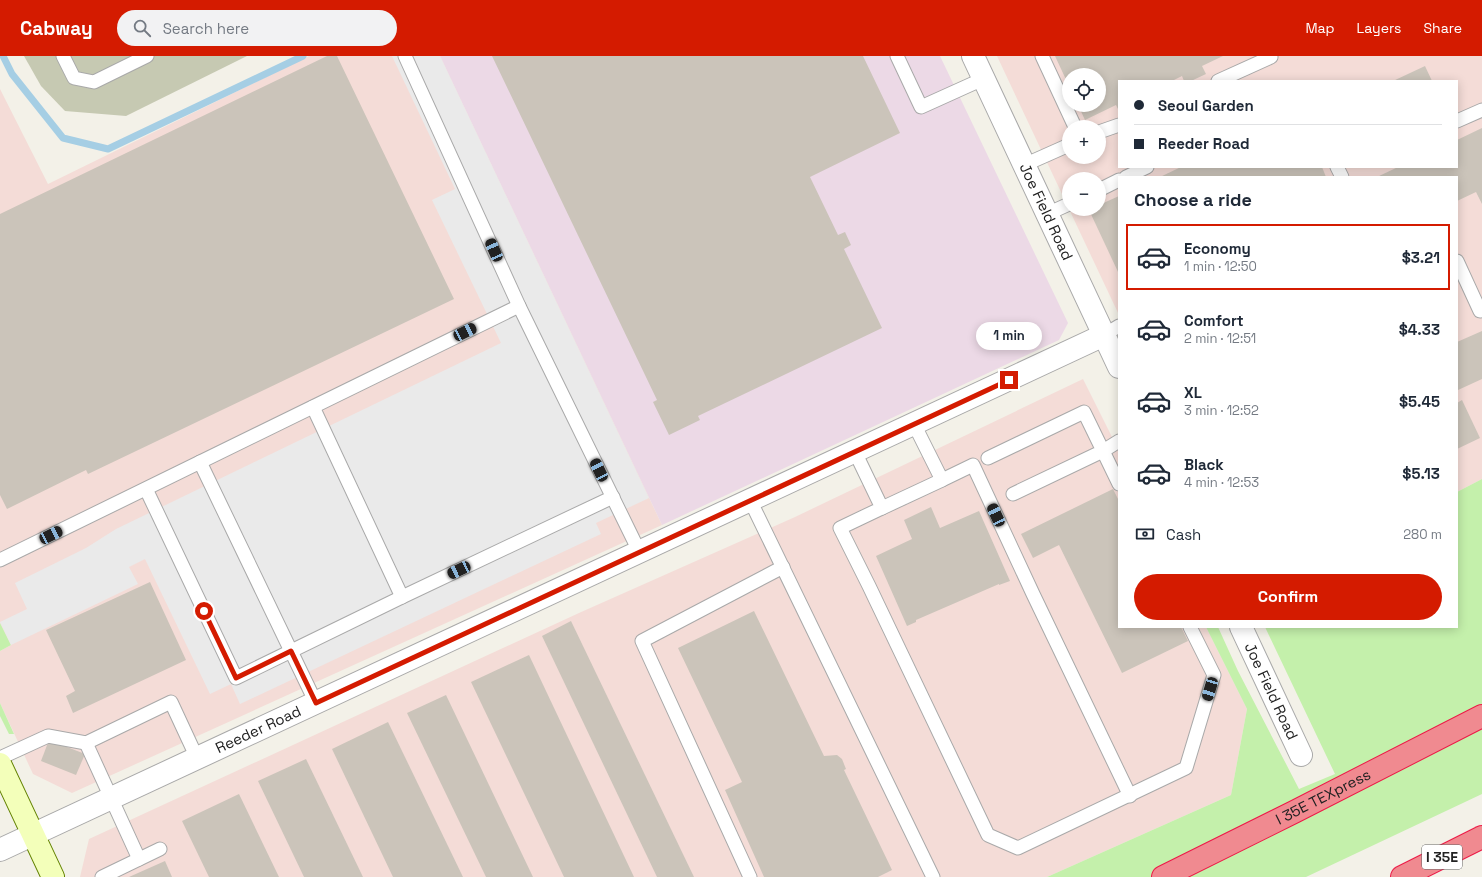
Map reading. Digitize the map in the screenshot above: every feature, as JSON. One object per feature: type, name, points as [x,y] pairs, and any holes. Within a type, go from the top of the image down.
[{"type":"highway","name":"I 35E TEXpress","points":[[1163,877],[1482,716]]},
{"type":"highway","name":"I 35E","points":[[1402,877],[1482,837]]},
{"type":"main road","points":[[0,764],[53,877]]},
{"type":"street","name":"Joe Field Road","points":[[973,56],[1047,214],[1112,331],[1118,362]]},
{"type":"street","name":"Reeder Road","points":[[0,850],[1112,331]]},
{"type":"street","name":"Joe Field Road","points":[[1241,628],[1301,755]]},
{"type":"lane","points":[[63,56],[74,78],[94,82],[147,56]]},
{"type":"lane","points":[[405,56],[519,306],[639,551]]},
{"type":"lane","points":[[898,56],[921,107],[983,79]]},
{"type":"lane","points":[[1042,56],[1073,120]]},
{"type":"lane","points":[[1220,80],[1271,57]]},
{"type":"lane","points":[[1458,121],[1482,110]]},
{"type":"lane","points":[[1106,130],[1118,126]]},
{"type":"lane","points":[[1024,165],[1062,148]]},
{"type":"lane","points":[[1128,176],[1145,168]]},
{"type":"lane","points":[[1106,186],[1118,180]]},
{"type":"lane","points":[[1047,214],[1062,207]]},
{"type":"lane","points":[[1458,263],[1480,311],[1482,310]]},
{"type":"lane","points":[[0,560],[519,306]]},
{"type":"lane","points":[[313,407],[402,597]]},
{"type":"lane","points":[[988,458],[1084,412],[1118,482]]},
{"type":"lane","points":[[914,424],[942,480]]},
{"type":"lane","points":[[1013,494],[1102,451],[1118,442]]},
{"type":"lane","points":[[855,452],[882,508]]},
{"type":"lane","points":[[200,462],[316,703]]},
{"type":"lane","points":[[1130,796],[1036,601],[973,465],[840,528],[988,835],[1018,848],[1130,796],[1186,768],[1214,675],[1190,628]]},
{"type":"lane","points":[[146,489],[236,678],[613,497]]},
{"type":"lane","points":[[750,500],[933,877]]},
{"type":"lane","points":[[750,877],[642,641],[783,567]]},
{"type":"lane","points":[[0,758],[48,736],[86,743],[171,702],[198,758]]},
{"type":"lane","points":[[86,743],[140,859]]},
{"type":"lane","points":[[102,877],[160,849]]},
{"type":"shaded area","points":[[24,56],[247,56],[126,116],[65,111],[41,86]]},
{"type":"shaded area","points":[[309,56],[440,56],[662,525],[72,793],[33,774],[0,703],[0,651],[11,645],[0,623],[0,89],[48,184]]},
{"type":"shaded area","points":[[392,56],[440,56],[649,498],[596,523],[601,534],[240,704],[231,684],[210,694],[145,559],[129,567],[138,584],[11,645],[0,622],[27,609],[15,583],[86,548],[116,529],[501,343],[432,200],[455,189]]},
{"type":"shaded area","points":[[440,56],[940,56],[1068,323],[1059,340],[662,525]]},
{"type":"shaded area","points":[[997,56],[1482,56],[1482,479],[1458,491],[1458,176],[1118,176],[1118,313],[1072,216],[1106,216],[1106,172],[1062,172],[1062,194]]},
{"type":"shaded area","points":[[1083,379],[1118,449],[1118,628],[1206,628],[1247,709],[1231,795],[1047,877],[80,877],[89,839],[579,613],[795,517]]},
{"type":"green space","points":[[1482,479],[1482,794],[1306,877],[1047,877],[1231,795],[1247,709],[1206,628],[1218,628],[1238,671],[1299,789],[1335,774],[1265,628],[1458,628],[1458,491]]},
{"type":"green space","points":[[0,623],[11,645],[0,651]]},
{"type":"green space","points":[[0,703],[14,734],[9,734],[0,716]]},
{"type":"building","points":[[327,56],[337,56],[454,299],[88,474],[86,470],[7,509],[0,495],[0,214]]},
{"type":"building","points":[[492,56],[863,56],[900,133],[810,177],[838,235],[845,232],[851,245],[844,249],[882,328],[698,416],[700,420],[669,435],[653,402],[657,400]]},
{"type":"building","points":[[1055,56],[1223,56],[1202,66],[1206,74],[1193,80],[1184,80],[1182,76],[1174,80],[1118,80],[1118,109],[1116,105],[1106,110],[1106,68],[1062,68],[1062,71]]},
{"type":"building","points":[[1425,66],[1432,80],[1395,80]]},
{"type":"building","points":[[1081,112],[1102,112],[1085,120]]},
{"type":"building","points":[[1482,128],[1482,204],[1476,192],[1458,201],[1458,176],[1379,176],[1396,168],[1458,168],[1458,140]]},
{"type":"building","points":[[1179,168],[1322,168],[1326,176],[1162,176]]},
{"type":"building","points":[[1118,196],[1118,272],[1092,216],[1106,216],[1106,202]]},
{"type":"building","points":[[1482,331],[1482,379],[1458,390],[1458,342]]},
{"type":"building","points":[[1462,400],[1480,438],[1458,449],[1458,402]]},
{"type":"building","points":[[1113,489],[1118,499],[1118,628],[1182,628],[1188,641],[1122,673],[1059,545],[1033,558],[1021,534]]},
{"type":"building","points":[[931,507],[940,528],[979,511],[1010,581],[999,584],[916,620],[916,622],[907,626],[876,556],[912,539],[904,520]]},
{"type":"building","points":[[150,582],[186,660],[73,713],[66,696],[75,691],[46,630]]},
{"type":"building","points":[[754,611],[824,756],[837,755],[842,759],[846,769],[844,770],[892,870],[878,877],[764,877],[725,790],[742,782],[678,648]]},
{"type":"building","points":[[571,621],[694,877],[657,877],[542,636]]},
{"type":"building","points":[[529,655],[634,877],[564,877],[471,682]]},
{"type":"building","points":[[446,695],[533,877],[486,877],[407,713]]},
{"type":"building","points":[[388,722],[463,877],[393,877],[332,749]]},
{"type":"building","points":[[49,740],[85,754],[76,775],[41,761]]},
{"type":"building","points":[[306,759],[363,877],[304,877],[258,781]]},
{"type":"building","points":[[239,794],[279,877],[209,877],[182,821]]},
{"type":"building","points":[[165,861],[172,877],[129,877]]},
{"type":"waterway","points":[[3,56],[12,74],[63,138],[108,149],[303,56]]},
{"type":"route","points":[[204,611],[236,678],[291,651],[316,703],[639,551],[1009,380]]}]
